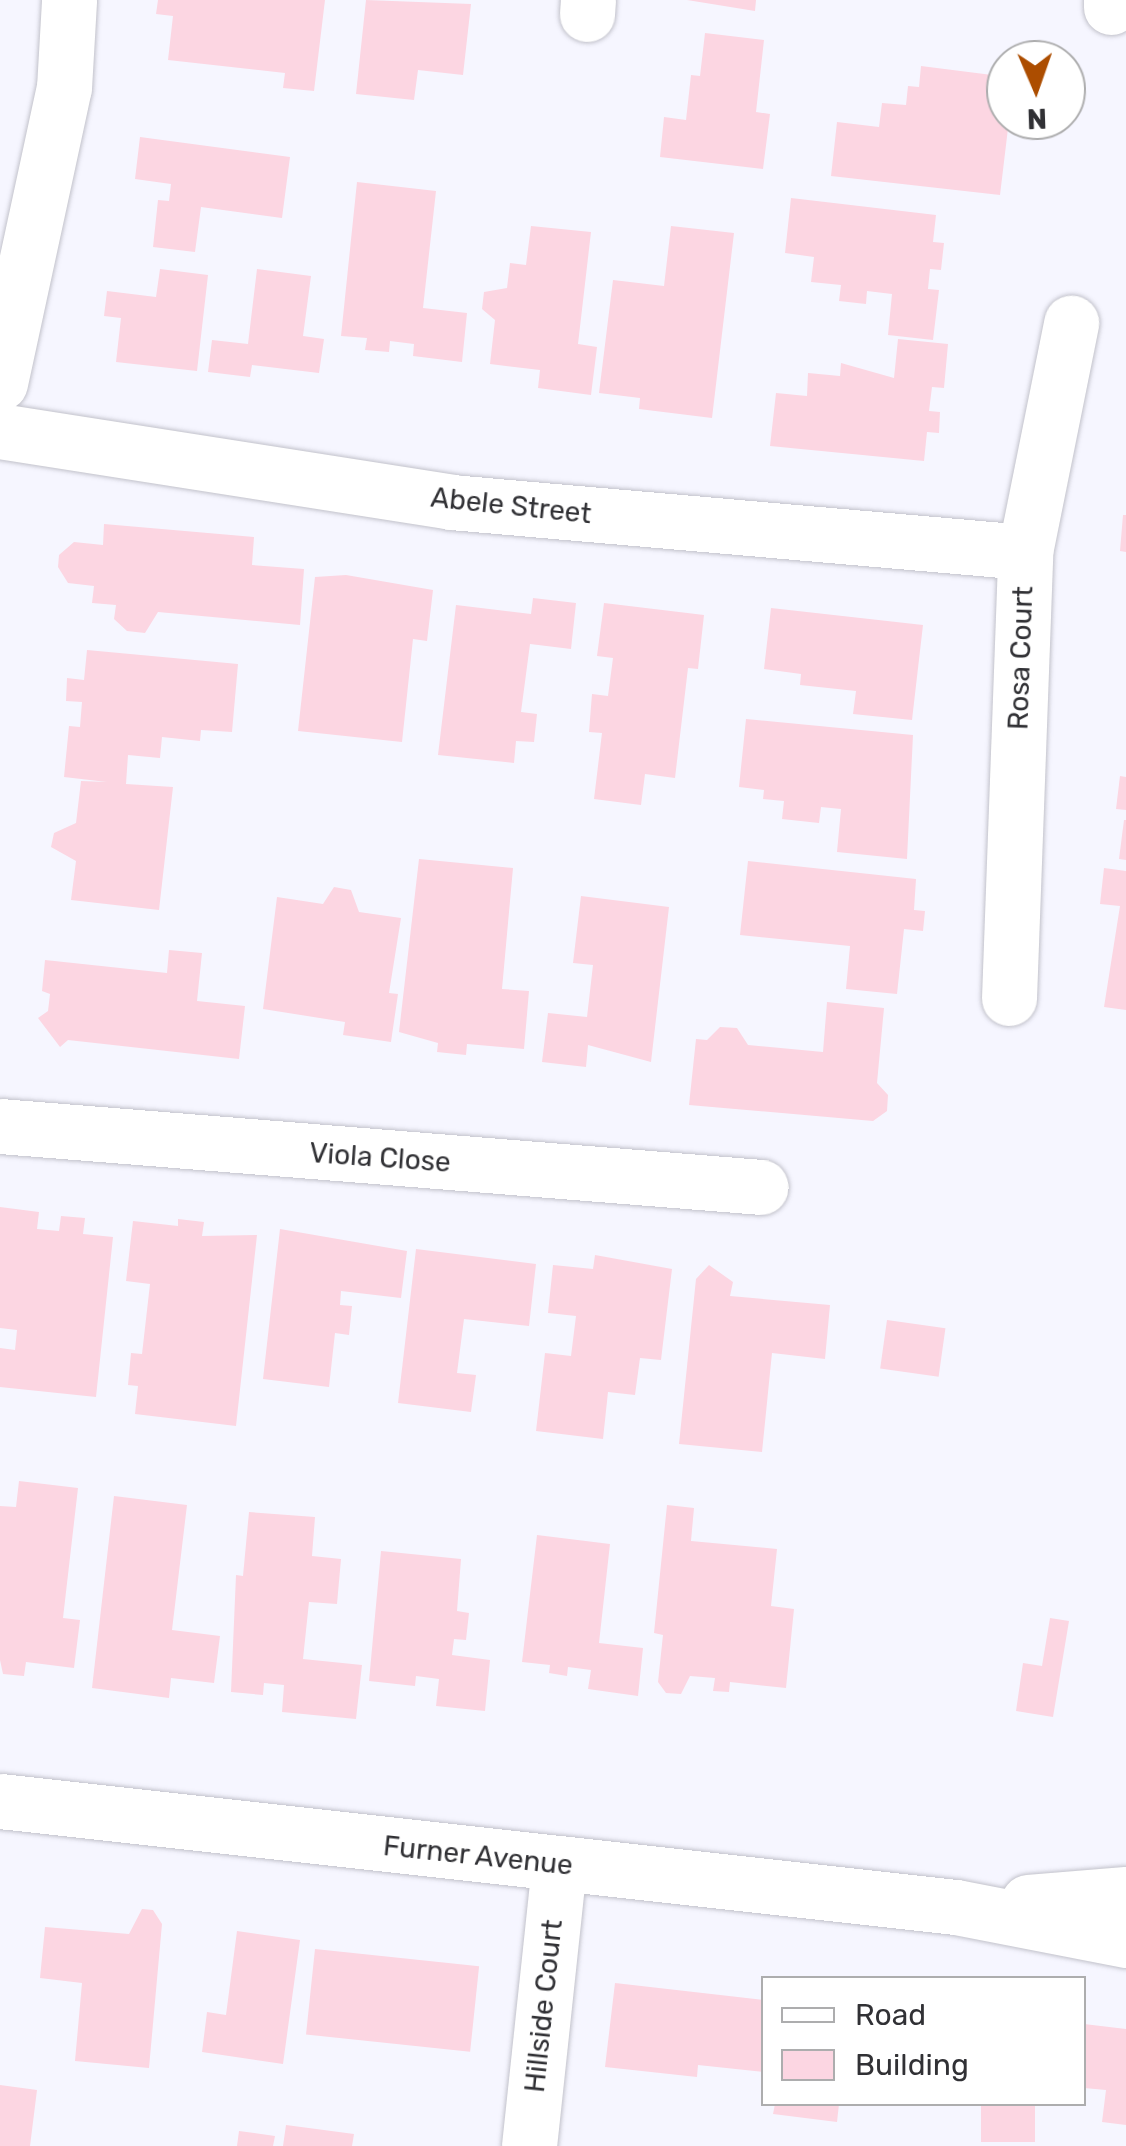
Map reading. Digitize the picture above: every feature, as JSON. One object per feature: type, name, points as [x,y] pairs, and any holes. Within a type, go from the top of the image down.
[{"type":"street","points":[[0,383],[64,88],[69,0]]},
{"type":"street","name":"Rosa Court","points":[[1009,998],[1025,552],[1071,323]]},
{"type":"street","name":"Abele Street","points":[[0,431],[451,502],[1025,552]]},
{"type":"street","name":"Viola Close","points":[[0,1126],[760,1186]]},
{"type":"street","name":"Furner Avenue","points":[[0,1801],[559,1866],[956,1907],[1126,1940]]},
{"type":"street","name":"Hillside Court","points":[[529,2146],[559,1866]]},
{"type":"street","name":"Furner Avenue","points":[[956,1907],[1126,1894]]},
{"type":"building","points":[[158,0],[325,0],[314,91],[283,88],[285,73],[168,60],[173,16],[156,14]]},
{"type":"building","points":[[366,0],[471,4],[463,75],[418,70],[414,100],[356,94]]},
{"type":"building","points":[[687,0],[756,0],[755,11]]},
{"type":"building","points":[[705,33],[764,40],[756,112],[770,114],[763,169],[660,157],[664,117],[686,120],[691,75],[700,76]]},
{"type":"building","points":[[921,66],[986,74],[986,140],[1007,140],[1000,195],[831,176],[837,122],[879,127],[882,103],[906,105],[908,86],[919,87]]},
{"type":"building","points":[[140,137],[290,157],[282,218],[201,207],[195,252],[153,247],[158,200],[169,201],[171,184],[135,179]]},
{"type":"building","points":[[357,182],[436,191],[423,308],[467,313],[462,362],[413,356],[414,344],[390,341],[389,352],[365,350],[367,338],[341,336]]},
{"type":"building","points":[[791,198],[936,215],[933,242],[944,243],[941,270],[930,269],[928,289],[939,290],[933,340],[888,335],[892,294],[867,291],[866,304],[839,301],[841,285],[811,282],[814,257],[785,253]]},
{"type":"building","points":[[531,226],[591,232],[578,344],[597,347],[591,395],[538,388],[540,370],[490,364],[495,320],[482,309],[484,292],[507,288],[510,263],[526,265]]},
{"type":"building","points":[[671,226],[734,233],[712,418],[639,409],[640,398],[599,393],[613,280],[664,286]]},
{"type":"building","points":[[160,269],[208,275],[197,371],[116,362],[121,318],[104,316],[107,291],[156,297]]},
{"type":"building","points":[[257,269],[311,276],[303,336],[324,339],[319,373],[252,365],[250,377],[208,372],[212,340],[248,344]]},
{"type":"building","points":[[898,339],[948,344],[944,388],[932,387],[929,411],[940,412],[939,433],[927,432],[924,461],[770,446],[776,393],[807,396],[808,373],[840,376],[841,363],[894,378]]},
{"type":"building","points":[[1126,515],[1126,552],[1120,551]]},
{"type":"building","points":[[104,524],[254,537],[252,565],[304,569],[300,625],[158,612],[145,633],[127,631],[114,619],[116,605],[92,603],[94,586],[68,583],[58,567],[59,555],[74,542],[103,545]]},
{"type":"building","points":[[346,575],[433,590],[427,641],[413,639],[402,742],[298,731],[315,577]]},
{"type":"building","points":[[533,598],[576,603],[571,649],[530,644],[521,712],[537,714],[534,742],[516,741],[514,763],[438,755],[456,605],[531,614]]},
{"type":"building","points":[[604,603],[704,615],[698,669],[688,668],[675,778],[645,774],[641,805],[594,799],[602,733],[589,732],[592,694],[608,696],[613,658],[597,656]]},
{"type":"building","points":[[771,608],[923,625],[912,720],[853,714],[856,691],[800,685],[801,674],[764,669]]},
{"type":"building","points":[[87,650],[238,664],[232,732],[201,730],[200,741],[162,737],[160,758],[128,755],[126,784],[173,787],[159,910],[71,900],[76,861],[51,847],[54,833],[76,823],[81,781],[107,782],[64,777],[69,726],[80,727],[82,702],[66,701],[67,678],[84,680]]},
{"type":"building","points":[[746,719],[913,735],[907,859],[837,852],[841,809],[821,807],[819,823],[782,819],[784,801],[763,799],[764,790],[739,787]]},
{"type":"building","points":[[1120,776],[1126,777],[1126,810],[1116,809]]},
{"type":"building","points":[[1126,820],[1126,860],[1119,859]]},
{"type":"building","points":[[419,859],[513,868],[502,989],[529,991],[524,1049],[467,1044],[466,1055],[437,1052],[438,1043],[399,1032]]},
{"type":"building","points":[[748,861],[916,879],[914,910],[925,911],[923,931],[904,929],[897,994],[846,989],[850,946],[740,935]]},
{"type":"building","points":[[1104,868],[1126,871],[1126,1010],[1104,1007],[1120,906],[1100,904]]},
{"type":"building","points":[[334,887],[351,890],[359,912],[401,918],[389,993],[398,994],[391,1042],[343,1035],[345,1022],[263,1009],[277,897],[323,904]]},
{"type":"building","points":[[581,896],[669,907],[651,1062],[588,1045],[586,1067],[542,1062],[548,1013],[587,1017],[593,965],[573,963]]},
{"type":"building","points":[[169,950],[202,953],[197,1001],[245,1006],[239,1059],[68,1040],[60,1047],[38,1018],[48,1011],[50,994],[42,991],[45,960],[167,973]]},
{"type":"building","points":[[827,1002],[884,1008],[877,1083],[888,1095],[887,1111],[873,1121],[689,1105],[696,1039],[707,1040],[720,1027],[737,1028],[748,1045],[823,1052]]},
{"type":"building","points":[[0,1207],[39,1212],[37,1229],[59,1231],[61,1216],[85,1218],[83,1234],[113,1237],[96,1397],[0,1387],[0,1348],[15,1350],[17,1330],[0,1328]]},
{"type":"building","points":[[178,1219],[204,1222],[202,1236],[257,1235],[236,1426],[135,1414],[138,1386],[128,1385],[131,1353],[142,1354],[150,1284],[126,1281],[133,1221],[178,1226]]},
{"type":"building","points":[[280,1229],[407,1251],[401,1298],[341,1291],[340,1305],[352,1306],[349,1335],[335,1333],[329,1387],[263,1379]]},
{"type":"building","points":[[416,1249],[536,1264],[529,1326],[464,1319],[457,1373],[476,1375],[471,1412],[398,1403]]},
{"type":"building","points":[[595,1255],[672,1269],[661,1360],[640,1358],[635,1395],[608,1392],[603,1439],[536,1431],[545,1353],[571,1356],[576,1316],[548,1313],[553,1265],[593,1269]]},
{"type":"building","points":[[709,1265],[733,1282],[730,1296],[830,1305],[825,1359],[772,1353],[762,1452],[679,1444],[696,1279]]},
{"type":"building","points":[[887,1320],[945,1328],[939,1377],[880,1369]]},
{"type":"building","points":[[19,1481],[78,1488],[63,1618],[80,1620],[74,1668],[26,1662],[24,1676],[3,1674],[0,1660],[0,1506],[16,1507]]},
{"type":"building","points":[[114,1496],[187,1505],[172,1630],[220,1636],[214,1683],[171,1678],[169,1698],[92,1688]]},
{"type":"building","points":[[667,1505],[694,1508],[691,1541],[777,1549],[771,1606],[794,1609],[786,1688],[730,1682],[729,1692],[713,1691],[715,1678],[690,1676],[681,1694],[666,1693],[658,1682],[663,1635],[654,1633]]},
{"type":"building","points":[[249,1512],[315,1517],[312,1556],[341,1559],[337,1604],[309,1602],[303,1659],[362,1665],[356,1719],[282,1712],[284,1685],[264,1683],[263,1695],[231,1692],[236,1575],[243,1576]]},
{"type":"building","points":[[537,1535],[610,1544],[599,1643],[643,1648],[638,1696],[588,1689],[591,1670],[568,1667],[567,1676],[549,1673],[550,1665],[522,1662]]},
{"type":"building","points":[[381,1551],[461,1559],[457,1611],[469,1613],[466,1640],[454,1639],[452,1655],[490,1660],[485,1711],[436,1706],[439,1679],[416,1676],[415,1686],[369,1681]]},
{"type":"building","points":[[1050,1618],[1069,1621],[1053,1717],[1016,1711],[1023,1663],[1042,1666]]},
{"type":"building","points":[[142,1909],[153,1910],[162,1924],[149,2068],[75,2061],[82,1983],[40,1978],[45,1927],[129,1934]]},
{"type":"building","points":[[237,1931],[300,1940],[283,2064],[202,2052],[207,2012],[226,2015]]},
{"type":"building","points":[[315,1949],[479,1966],[470,2052],[306,2035]]},
{"type":"building","points":[[615,1983],[761,2000],[761,2072],[698,2065],[697,2077],[605,2067]]},
{"type":"building","points":[[1086,2024],[1126,2029],[1126,2125],[1102,2122],[1106,2090],[1086,2088]]},
{"type":"building","points":[[0,2085],[37,2090],[30,2146],[0,2146]]},
{"type":"building","points":[[775,2106],[839,2106],[837,2122],[773,2114]]},
{"type":"building","points":[[981,2106],[1035,2106],[1035,2142],[981,2142]]},
{"type":"building","points":[[286,2125],[354,2134],[352,2146],[283,2146]]},
{"type":"building","points":[[239,2131],[275,2136],[273,2146],[237,2146]]}]
